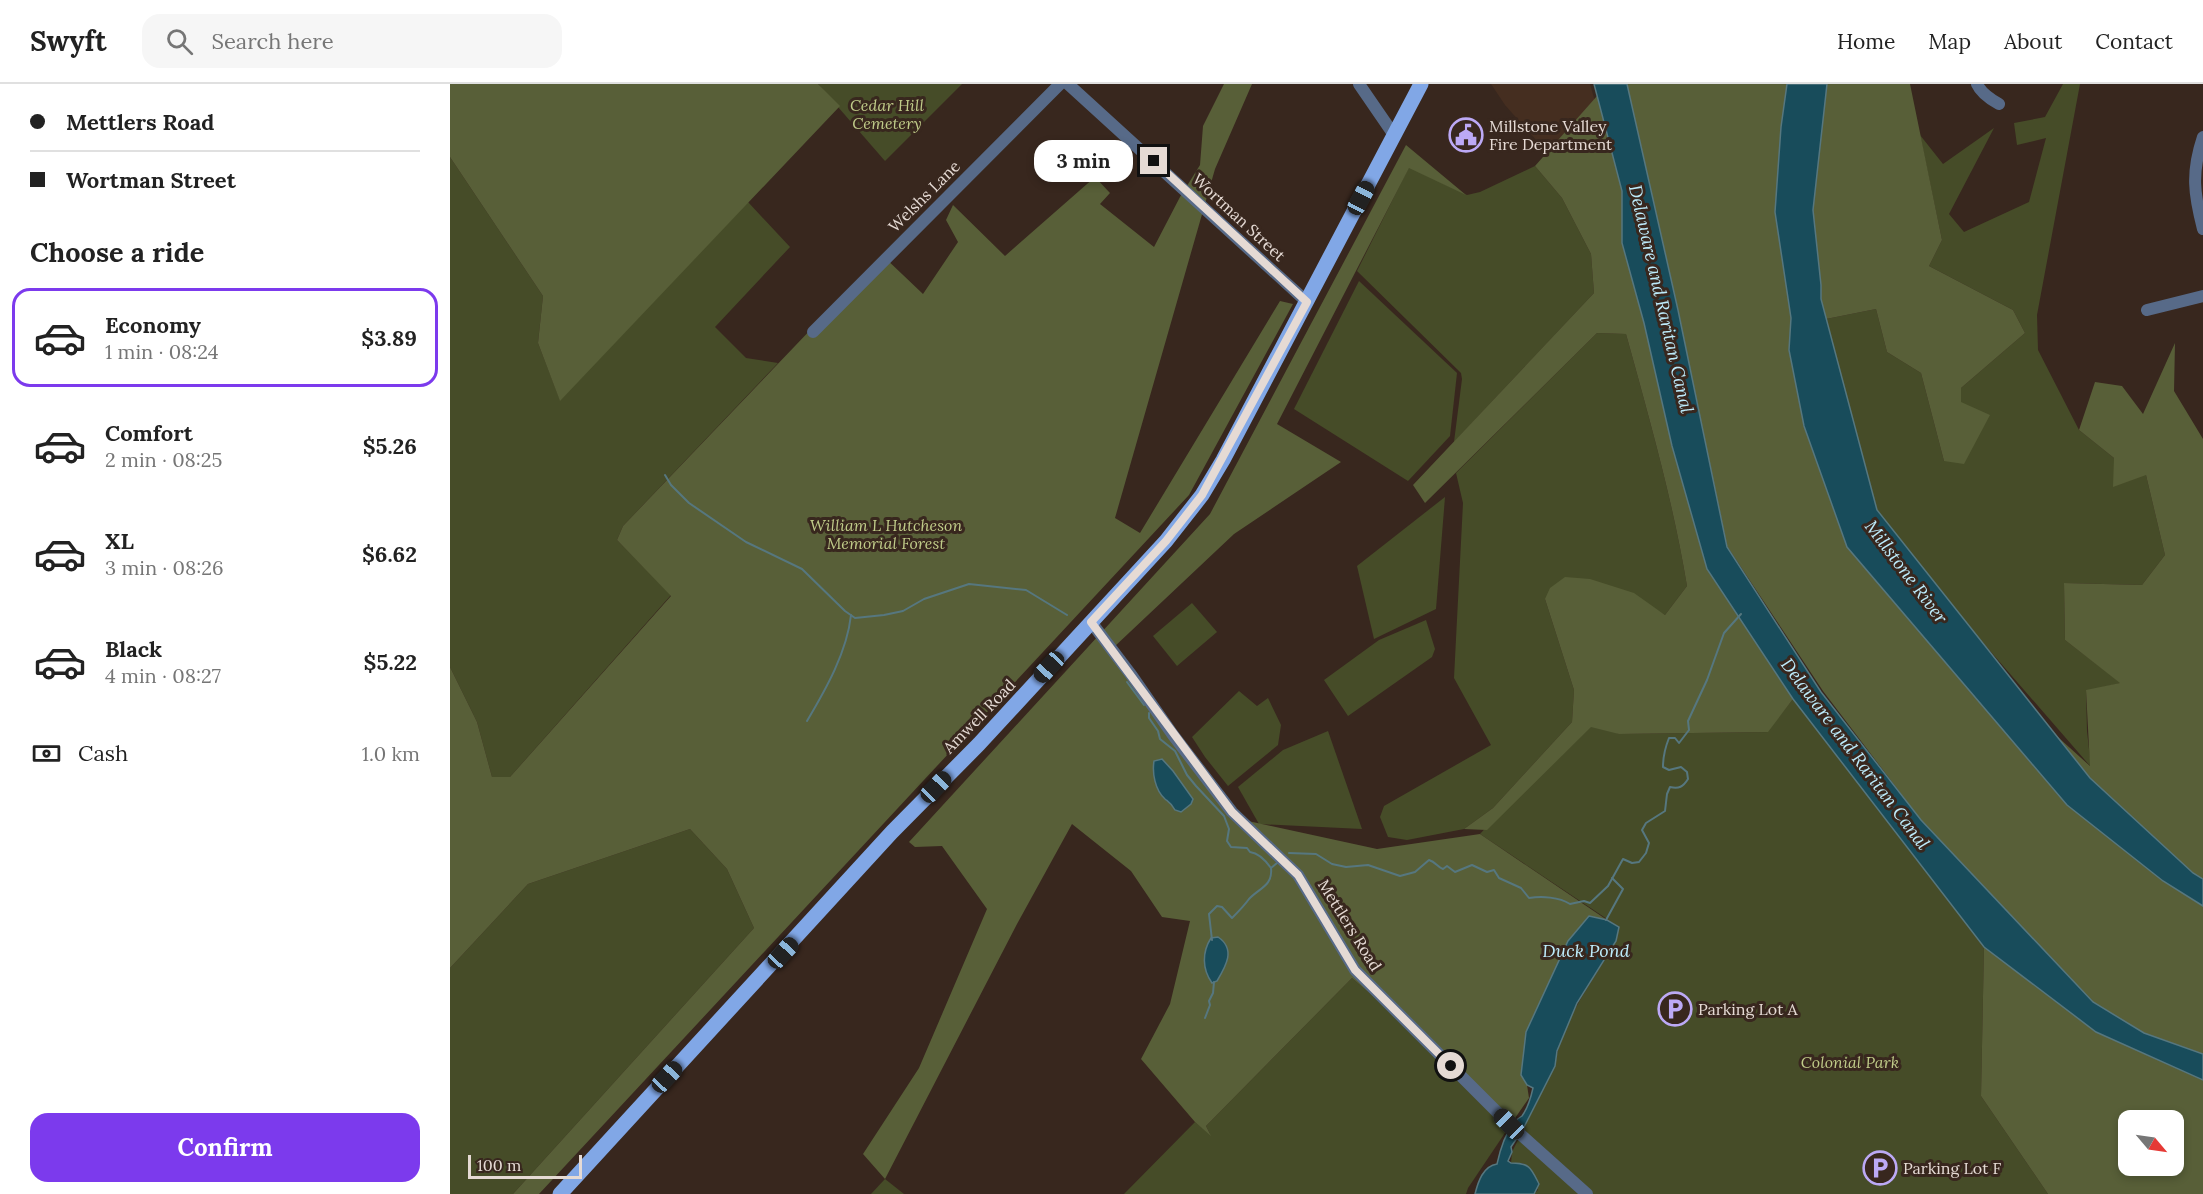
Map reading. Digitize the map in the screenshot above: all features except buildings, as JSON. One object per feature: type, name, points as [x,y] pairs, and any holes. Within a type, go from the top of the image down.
[{"type":"main road","name":"Amwell Road","points":[[560,1194],[892,832],[979,744],[1166,541],[1202,495],[1307,302],[1421,84]]},
{"type":"street","name":"Welshs Lane","points":[[813,332],[1060,84]]},
{"type":"street","name":"Wortman Street","points":[[1068,84],[1307,302]]},
{"type":"street","points":[[1359,84],[1394,135]]},
{"type":"street","points":[[1977,84],[1979,89],[1999,104]]},
{"type":"street","points":[[2203,137],[2194,179],[2195,195],[2203,229]]},
{"type":"street","points":[[2147,310],[2203,296]]},
{"type":"street","name":"Mettlers Road","points":[[1091,622],[1232,812],[1298,875],[1355,970],[1509,1124],[1587,1194]]},
{"type":"shaded area","points":[[1491,84],[1590,84],[1618,182],[1561,168],[1505,105]]},
{"type":"green space","points":[[450,84],[818,84],[840,106],[560,401],[538,343],[543,296],[450,157]]},
{"type":"green space","name":"Cedar Hill Cemetery","points":[[818,84],[962,84],[885,161]]},
{"type":"green space","name":"William L Hutcheson Memorial Forest","points":[[1224,84],[1252,84],[1215,169],[1115,518],[1140,533],[1280,301],[1293,304],[1189,495],[539,1194],[513,1194],[754,928],[727,869],[690,829],[528,884],[450,968],[450,667],[477,722],[492,777],[510,777],[671,596],[617,540],[623,526],[882,255],[923,294],[958,242],[946,220],[953,205],[1005,256],[1095,177],[1110,193],[1100,204],[1154,247],[1200,165],[1203,126]]},
{"type":"green space","points":[[1627,84],[1910,84],[1942,240],[1929,266],[2013,310],[2025,333],[1961,388],[1961,402],[1990,415],[1964,464],[1944,461],[1921,373],[1887,352],[1876,309],[1826,319],[1789,350],[1804,426],[1847,547],[2090,766],[2086,690],[2120,683],[2065,640],[2064,583],[2142,585],[2165,555],[2146,475],[2113,487],[2114,458],[2079,430],[2095,382],[2122,386],[2143,414],[2175,343],[2174,391],[2203,439],[2203,1054],[2144,1033],[2093,1002],[1921,820],[1823,691],[1727,546],[1678,310]]},
{"type":"green space","points":[[2063,84],[2080,84],[2037,315],[2038,350],[2079,430],[2114,458],[2146,475],[2165,555],[2142,585],[2064,583],[2065,640],[2121,683],[2086,691],[2091,767],[1972,630],[1877,510],[1826,319],[1876,309],[1887,352],[1921,373],[1944,461],[1961,402],[1961,388],[2025,333],[2013,310],[1929,266],[1942,240],[1920,135],[1943,164],[1994,128],[1949,214],[1964,232],[2029,202],[2046,138],[2017,145],[2014,123],[2045,117]]},
{"type":"green space","points":[[1597,96],[1622,191],[1622,243],[1644,323],[1672,446],[1707,569],[1793,699],[1768,732],[1619,734],[1591,727],[1487,830],[1464,829],[1493,808],[1572,722],[1574,690],[1545,599],[1550,588],[1565,577],[1590,579],[1634,593],[1665,615],[1687,586],[1668,491],[1626,334],[1597,333],[1425,503],[1413,485],[1594,293],[1591,254],[1562,198],[1535,166]]},
{"type":"green space","points":[[1406,145],[1466,195],[1409,168],[1277,424],[1341,462],[1234,534],[1113,648],[1239,819],[1377,849],[1480,834],[1607,920],[1589,916],[1521,1075],[1527,1085],[1529,1098],[1511,1124],[1447,1061],[1352,978],[1206,1126],[1211,1136],[1195,1122],[1141,1059],[1170,1004],[1190,921],[1162,917],[1131,871],[1072,824],[1017,924],[885,1179],[863,1154],[919,1068],[987,909],[942,846],[915,847],[909,842],[1210,514]]},
{"type":"green space","points":[[450,157],[543,296],[538,343],[560,400],[748,202],[790,247],[715,327],[746,358],[778,363],[623,526],[617,540],[671,595],[510,777],[492,777],[477,722],[450,667]]},
{"type":"green space","points":[[1535,166],[1562,198],[1591,254],[1594,293],[1454,442],[1461,373],[1357,271],[1409,167],[1467,195],[1480,192]]},
{"type":"green space","points":[[1359,281],[1457,373],[1450,436],[1408,481],[1294,409]]},
{"type":"green space","points":[[1597,333],[1626,334],[1668,491],[1687,586],[1665,615],[1649,605],[1545,599],[1574,690],[1572,722],[1493,808],[1464,829],[1407,840],[1388,837],[1380,817],[1384,806],[1491,745],[1454,678],[1463,503],[1456,473]]},
{"type":"green space","points":[[1445,497],[1436,609],[1374,639],[1357,566]]},
{"type":"green space","points":[[1192,603],[1217,632],[1177,666],[1153,636]]},
{"type":"green space","points":[[1426,620],[1435,649],[1432,657],[1348,716],[1324,680],[1379,640]]},
{"type":"green space","points":[[1239,691],[1257,706],[1268,698],[1281,725],[1278,745],[1228,786],[1192,737]]},
{"type":"green space","name":"Colonial Park","points":[[1793,699],[1984,947],[1981,1096],[2048,1194],[1534,1194],[1538,1190],[1523,1163],[1511,1163],[1512,1152],[1555,1066],[1560,1042],[1570,1020],[1609,953],[1619,927],[1480,834],[1588,718],[1619,734],[1767,732]]},
{"type":"green space","points":[[1328,731],[1362,829],[1259,824],[1238,787],[1283,750]]},
{"type":"green space","points":[[690,829],[727,869],[754,928],[513,1194],[450,1194],[450,968],[528,884]]},
{"type":"green space","points":[[1984,947],[2096,1032],[2203,1080],[2203,1194],[2048,1194],[1981,1096]]},
{"type":"green space","points":[[1352,978],[1447,1061],[1511,1124],[1466,1194],[1124,1194],[1195,1122],[1210,1134],[1206,1126]]},
{"type":"green space","points":[[885,1179],[904,1194],[871,1194]]},
{"type":"water","name":"Delaware and Raritan Canal","points":[[1594,84],[1627,84],[1678,310],[1727,547],[1821,692],[1921,820],[2093,1002],[2144,1033],[2203,1054],[2203,1080],[2096,1032],[1984,947],[1793,699],[1707,569],[1672,446],[1644,323],[1622,243],[1622,191]]},
{"type":"water","name":"Millstone River","points":[[1787,84],[1827,84],[1813,210],[1821,299],[1877,510],[2090,778],[2193,873],[2203,879],[2203,906],[2163,881],[2067,805],[1847,547],[1804,426],[1789,350],[1791,318],[1775,212],[1781,127]]},
{"type":"water","points":[[1162,759],[1193,799],[1191,804],[1181,812],[1175,810],[1157,786],[1153,771],[1154,761]]},
{"type":"water","name":"Duck Pond","points":[[1589,916],[1607,920],[1619,927],[1616,941],[1577,1003],[1557,1051],[1555,1066],[1523,1129],[1511,1147],[1512,1152],[1508,1161],[1526,1165],[1539,1184],[1534,1194],[1475,1194],[1482,1175],[1492,1165],[1497,1164],[1508,1131],[1528,1106],[1533,1088],[1527,1085],[1521,1075],[1526,1032],[1568,941]]},
{"type":"water","points":[[1218,937],[1227,947],[1228,958],[1217,981],[1212,983],[1206,972],[1205,955],[1211,938]]},
{"type":"waterway","points":[[665,475],[671,485],[689,503],[746,542],[802,569],[855,618],[903,611],[924,599],[969,584],[1026,590],[1067,615]]},
{"type":"waterway","points":[[1289,853],[1316,854],[1332,864],[1346,867],[1368,865],[1400,876],[1415,872],[1429,860],[1443,869],[1447,866],[1455,872],[1472,865],[1487,872],[1494,870],[1499,878],[1521,888],[1529,898],[1550,898],[1570,904],[1584,901],[1590,903],[1608,886],[1623,859],[1632,863],[1639,862],[1646,853],[1649,843],[1642,830],[1646,823],[1665,811],[1670,787],[1680,787],[1688,779],[1687,772],[1681,767],[1669,770],[1663,767],[1666,745],[1669,738],[1675,738],[1679,743],[1689,730],[1688,721],[1707,680],[1724,633],[1741,614]]},
{"type":"waterway","points":[[807,721],[840,656],[851,615]]},
{"type":"waterway","points":[[1127,682],[1144,705]]},
{"type":"waterway","points":[[1149,713],[1149,718],[1158,731],[1160,739],[1175,751],[1187,775],[1224,816],[1229,829],[1227,841],[1231,847],[1247,848],[1262,858],[1271,868],[1277,863]]},
{"type":"waterway","points":[[1212,940],[1209,914],[1217,906],[1222,907],[1232,918],[1268,883],[1271,868]]},
{"type":"waterway","points":[[1606,920],[1623,889],[1612,878]]},
{"type":"waterway","points":[[1205,1018],[1214,982]]},
{"type":"place","name":"Millstone Valley Fire Department","points":[[1466,135]]},
{"type":"place","name":"Parking Lot A","points":[[1675,1009]]},
{"type":"place","name":"Parking Lot F","points":[[1880,1168]]},
{"type":"route","points":[[1154,161],[1307,302],[1202,495],[1166,541],[1091,622],[1232,812],[1298,875],[1355,970],[1451,1066]]}]
